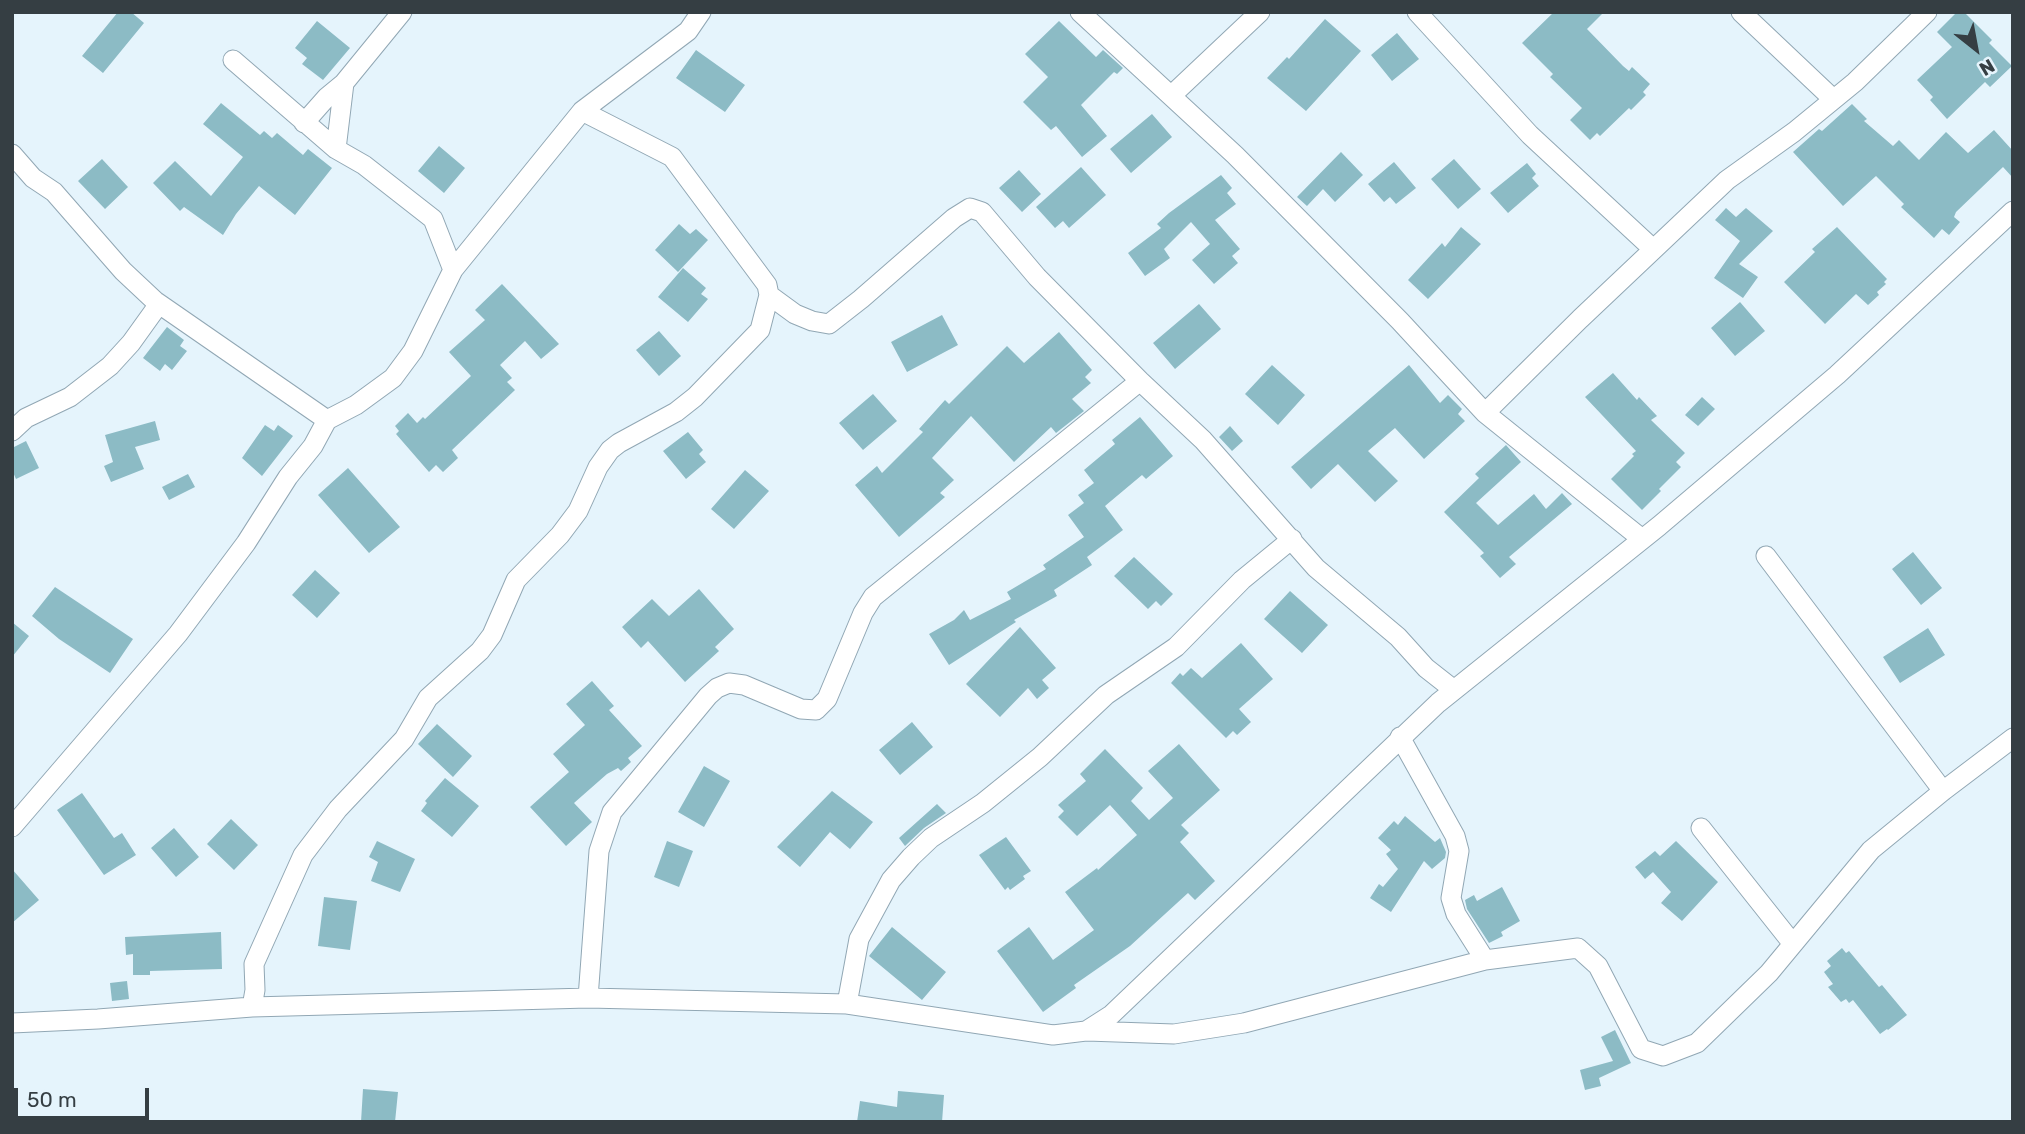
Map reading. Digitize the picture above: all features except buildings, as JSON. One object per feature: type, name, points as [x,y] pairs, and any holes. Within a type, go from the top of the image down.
[{"type":"street","points":[[304,122],[344,83],[402,12]]},
{"type":"street","points":[[12,827],[178,634],[246,543],[288,477],[313,446],[327,420],[356,405],[393,377],[413,351],[453,270],[582,111],[688,31],[701,12]]},
{"type":"street","points":[[1080,12],[1172,95],[1400,321],[1485,413],[1642,539]]},
{"type":"street","points":[[1172,95],[1260,12]]},
{"type":"street","points":[[1417,12],[1530,135],[1653,249]]},
{"type":"street","points":[[1741,12],[1833,99]]},
{"type":"street","points":[[1485,413],[1727,180],[1794,132],[1927,12]]},
{"type":"street","points":[[233,60],[337,149],[364,164],[433,219],[453,270]]},
{"type":"street","points":[[337,149],[344,83]]},
{"type":"street","points":[[252,1007],[255,990],[254,964],[303,855],[338,809],[404,738],[428,698],[480,651],[492,635],[516,580],[561,535],[578,511],[598,467],[610,450],[676,412],[695,397],[760,330],[769,295],[767,285],[672,157],[582,111]]},
{"type":"street","points":[[12,154],[33,178],[54,192],[123,271],[159,304],[327,420]]},
{"type":"street","points":[[769,295],[795,314],[829,324],[954,218],[970,208],[982,212],[1037,277],[1203,440],[1316,568],[1398,637],[1426,668],[1454,690]]},
{"type":"street","points":[[1086,1031],[1111,1015],[1400,737],[1837,375],[2013,211]]},
{"type":"street","points":[[12,431],[26,418],[70,397],[110,366],[131,343],[159,304]]},
{"type":"street","points":[[588,998],[599,851],[612,812],[708,696],[729,683],[744,685],[801,709],[816,710],[827,699],[863,613],[873,597],[1140,381]]},
{"type":"street","points":[[847,1004],[859,939],[891,880],[911,857],[931,838],[983,803],[1040,757],[1106,695],[1176,647],[1242,580],[1292,539]]},
{"type":"street","points":[[1766,556],[1943,791]]},
{"type":"street","points":[[1400,737],[1455,836],[1459,851],[1451,898],[1456,914],[1485,960]]},
{"type":"street","points":[[12,1023],[252,1007],[588,998],[847,1004],[1053,1035],[1086,1031],[1174,1034],[1244,1023],[1485,960],[1578,948],[1598,966],[1641,1049],[1662,1056],[1697,1043],[1769,973],[1871,850],[2013,738]]},
{"type":"street","points":[[1701,828],[1793,944]]}]
